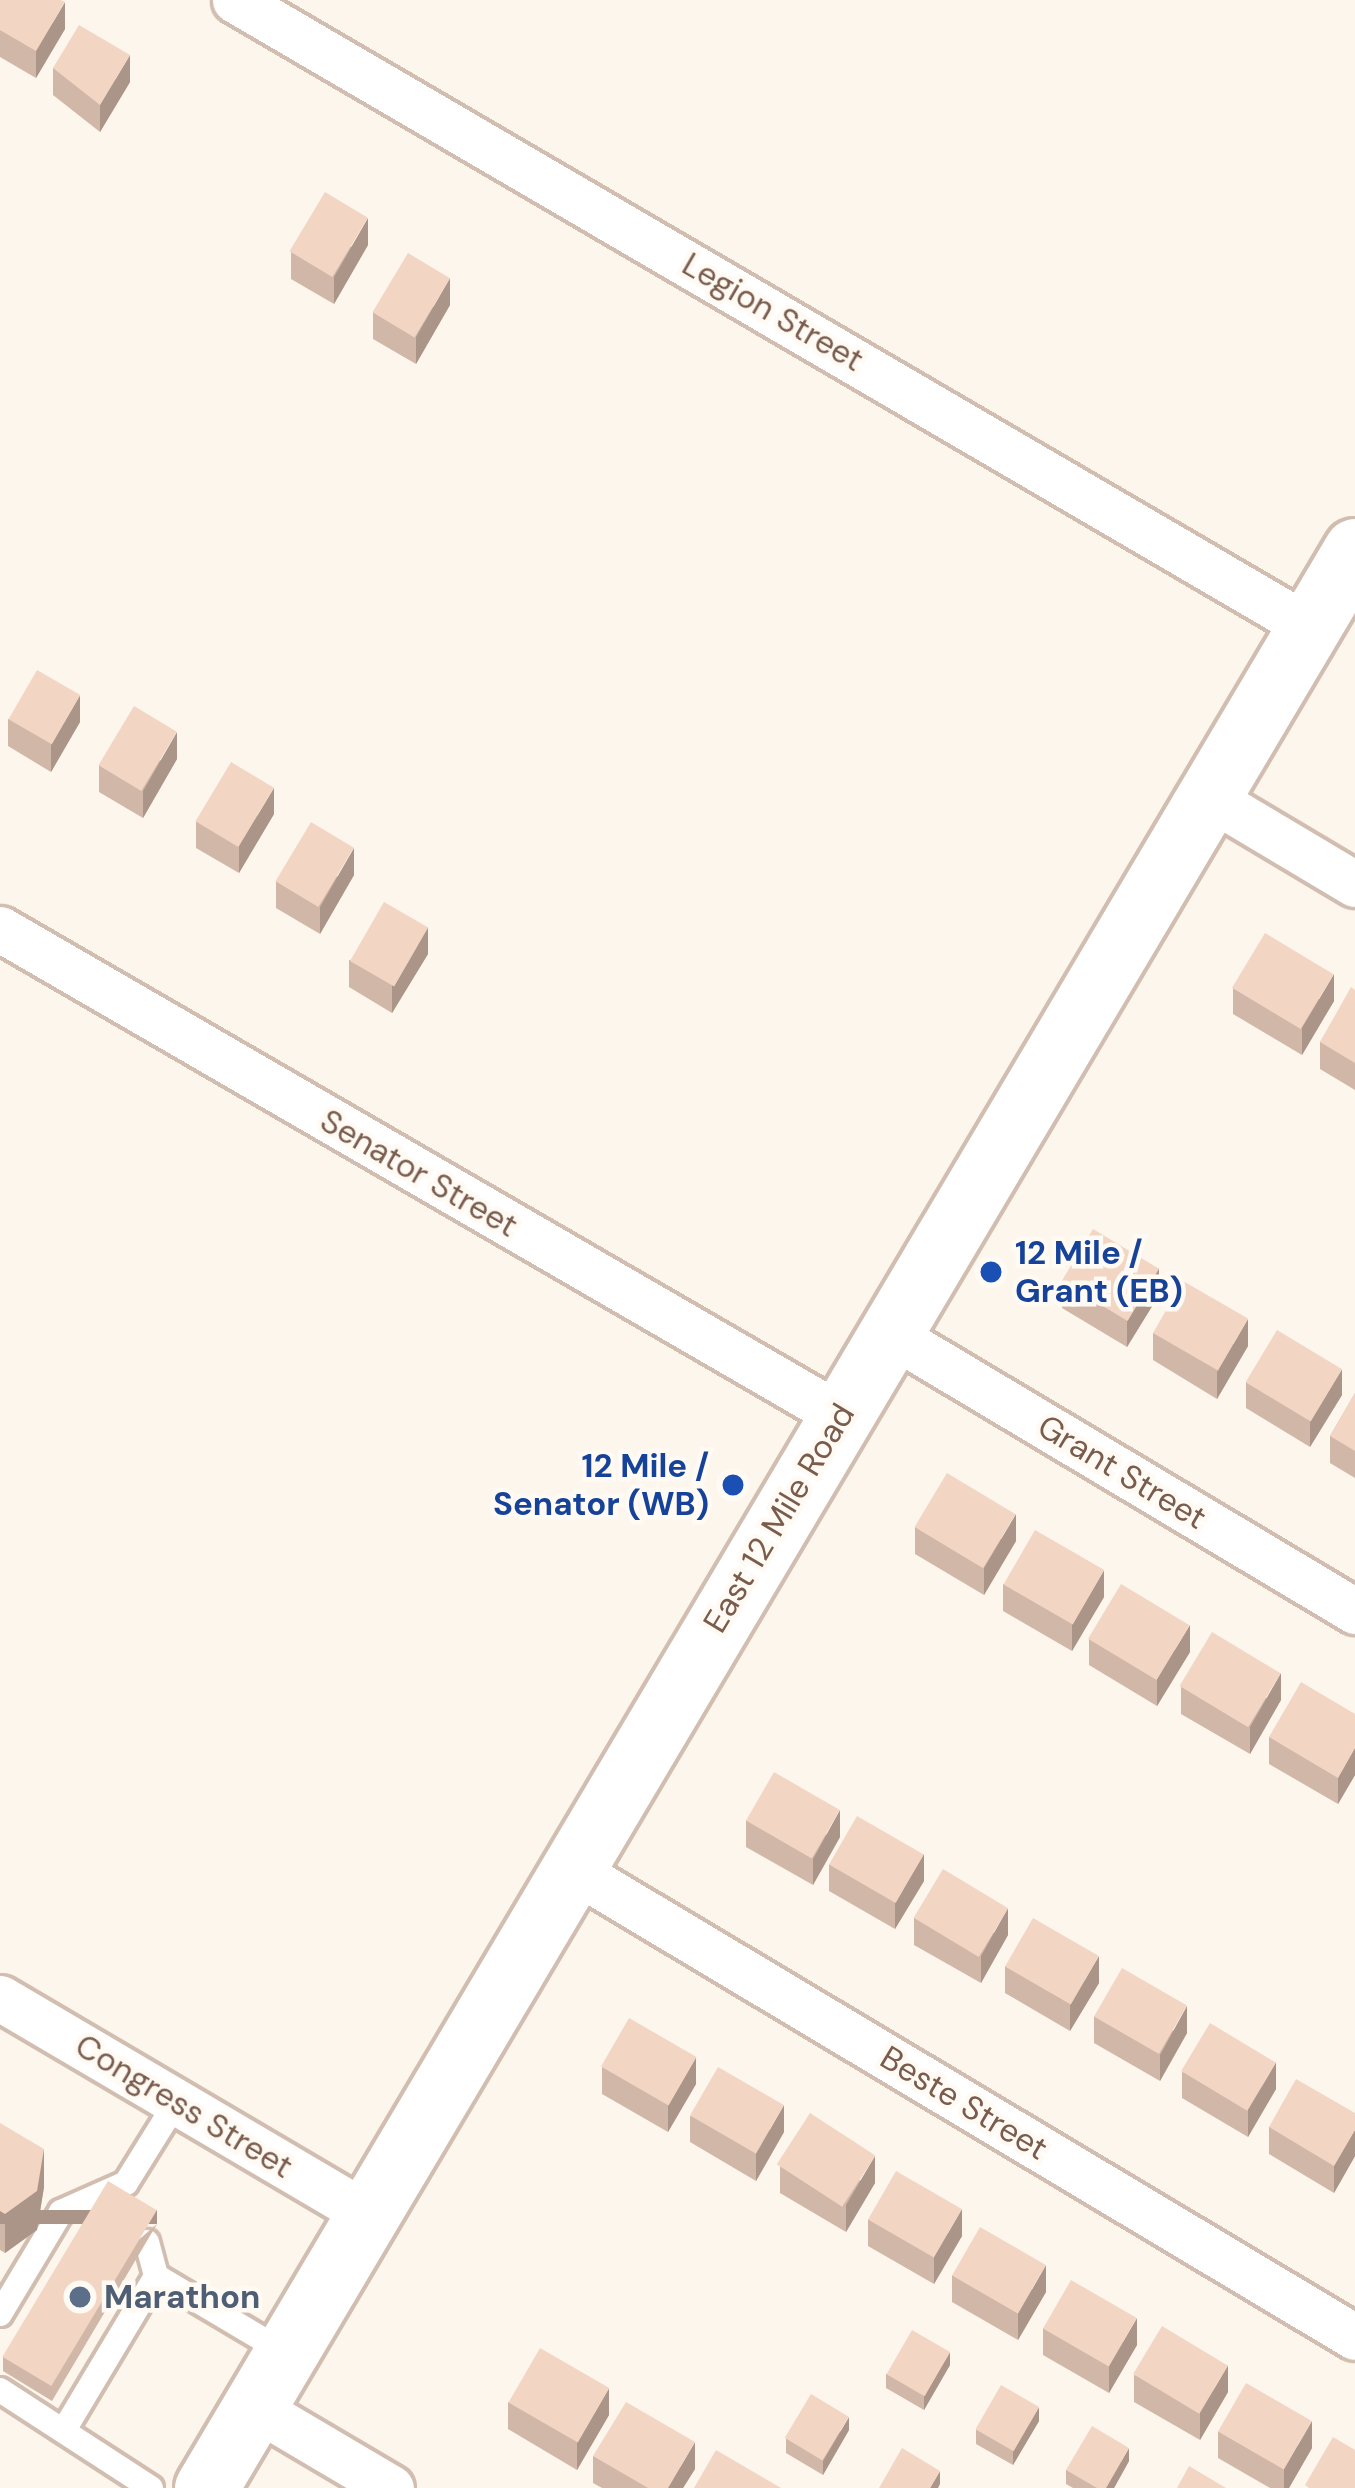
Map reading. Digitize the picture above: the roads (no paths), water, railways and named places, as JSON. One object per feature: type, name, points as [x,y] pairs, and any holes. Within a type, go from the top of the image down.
[{"type":"main road","name":"East 12 Mile Road","points":[[206,2488],[1355,550]]},
{"type":"street","name":"Legion Street","points":[[235,0],[1309,627]]},
{"type":"street","points":[[1210,796],[1355,884]]},
{"type":"street","name":"Senator Street","points":[[0,929],[839,1415]]},
{"type":"street","name":"Grant Street","points":[[889,1333],[1355,1611]]},
{"type":"street","name":"Beste Street","points":[[572,1869],[1355,2337]]},
{"type":"street","name":"Congress Street","points":[[0,1998],[367,2214]]},
{"type":"street","points":[[254,2407],[392,2488]]},
{"type":"lane","points":[[0,2314],[61,2212],[126,2183],[178,2101]]},
{"type":"lane","points":[[126,2183],[137,2211]]},
{"type":"lane","points":[[147,2242],[156,2276],[286,2353]]},
{"type":"lane","points":[[64,2430],[156,2276]]},
{"type":"lane","points":[[0,2390],[151,2488]]},
{"type":"place","name":"12 Mile / Grant (EB)","points":[[991,1272]]},
{"type":"place","name":"12 Mile / Senator (WB)","points":[[733,1485]]},
{"type":"place","name":"Marathon","points":[[80,2297]]}]
